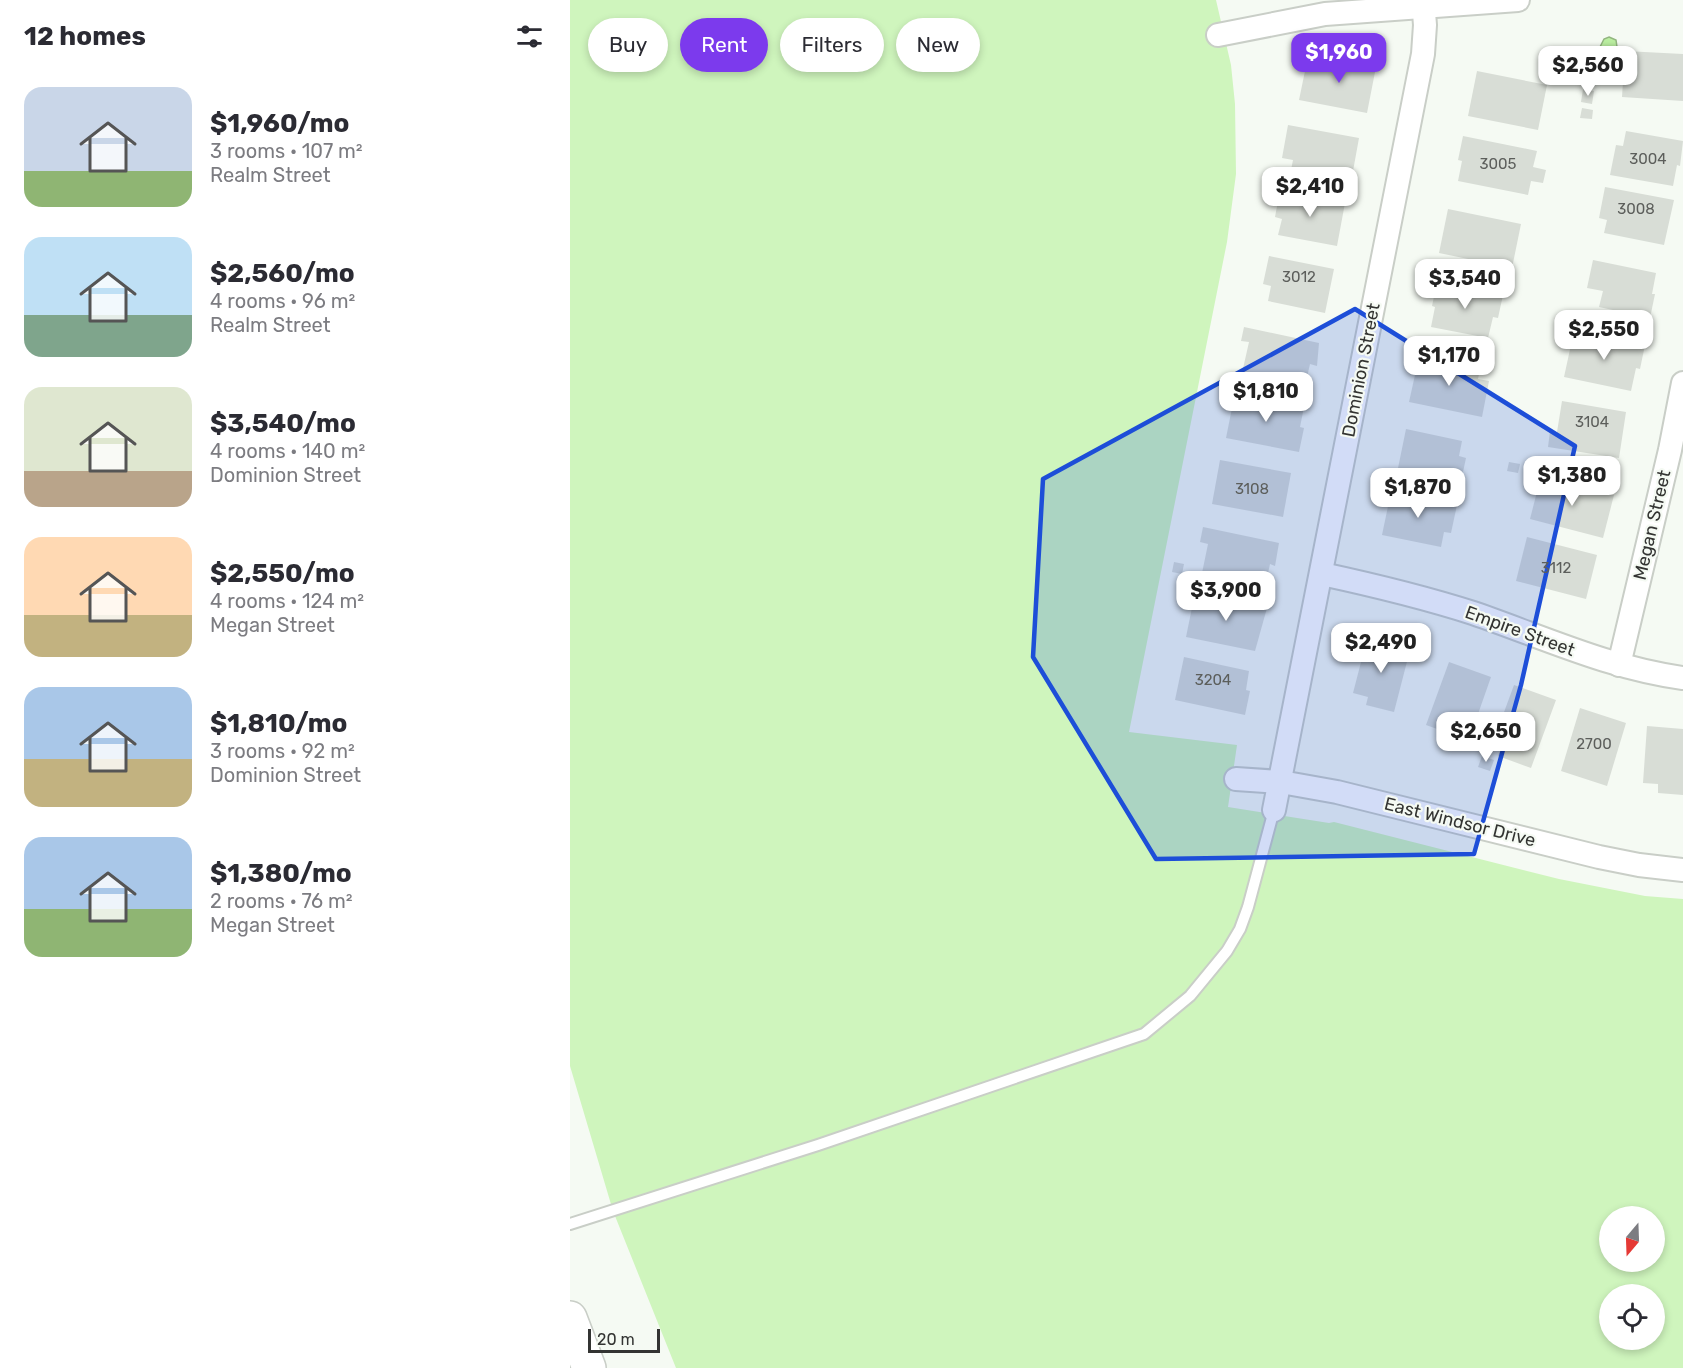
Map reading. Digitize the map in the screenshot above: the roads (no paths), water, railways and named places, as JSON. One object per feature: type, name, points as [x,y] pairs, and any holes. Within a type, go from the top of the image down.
[{"type":"highway","points":[[570,1318],[589,1368]]},
{"type":"street","points":[[1218,35],[1325,14],[1423,4],[1518,0]]},
{"type":"street","name":"Dominion Street","points":[[1274,810],[1423,54],[1425,25],[1423,4]]},
{"type":"street","name":"Megan Street","points":[[1619,665],[1670,450],[1683,383]]},
{"type":"street","name":"Empire Street","points":[[1322,574],[1424,597],[1619,665],[1651,674],[1683,678]]},
{"type":"street","name":"East Windsor Drive","points":[[1236,779],[1281,782],[1337,792],[1599,857],[1683,870]]},
{"type":"lane","points":[[570,1224],[818,1145],[1144,1034],[1190,996],[1227,951],[1240,929],[1274,810]]}]
